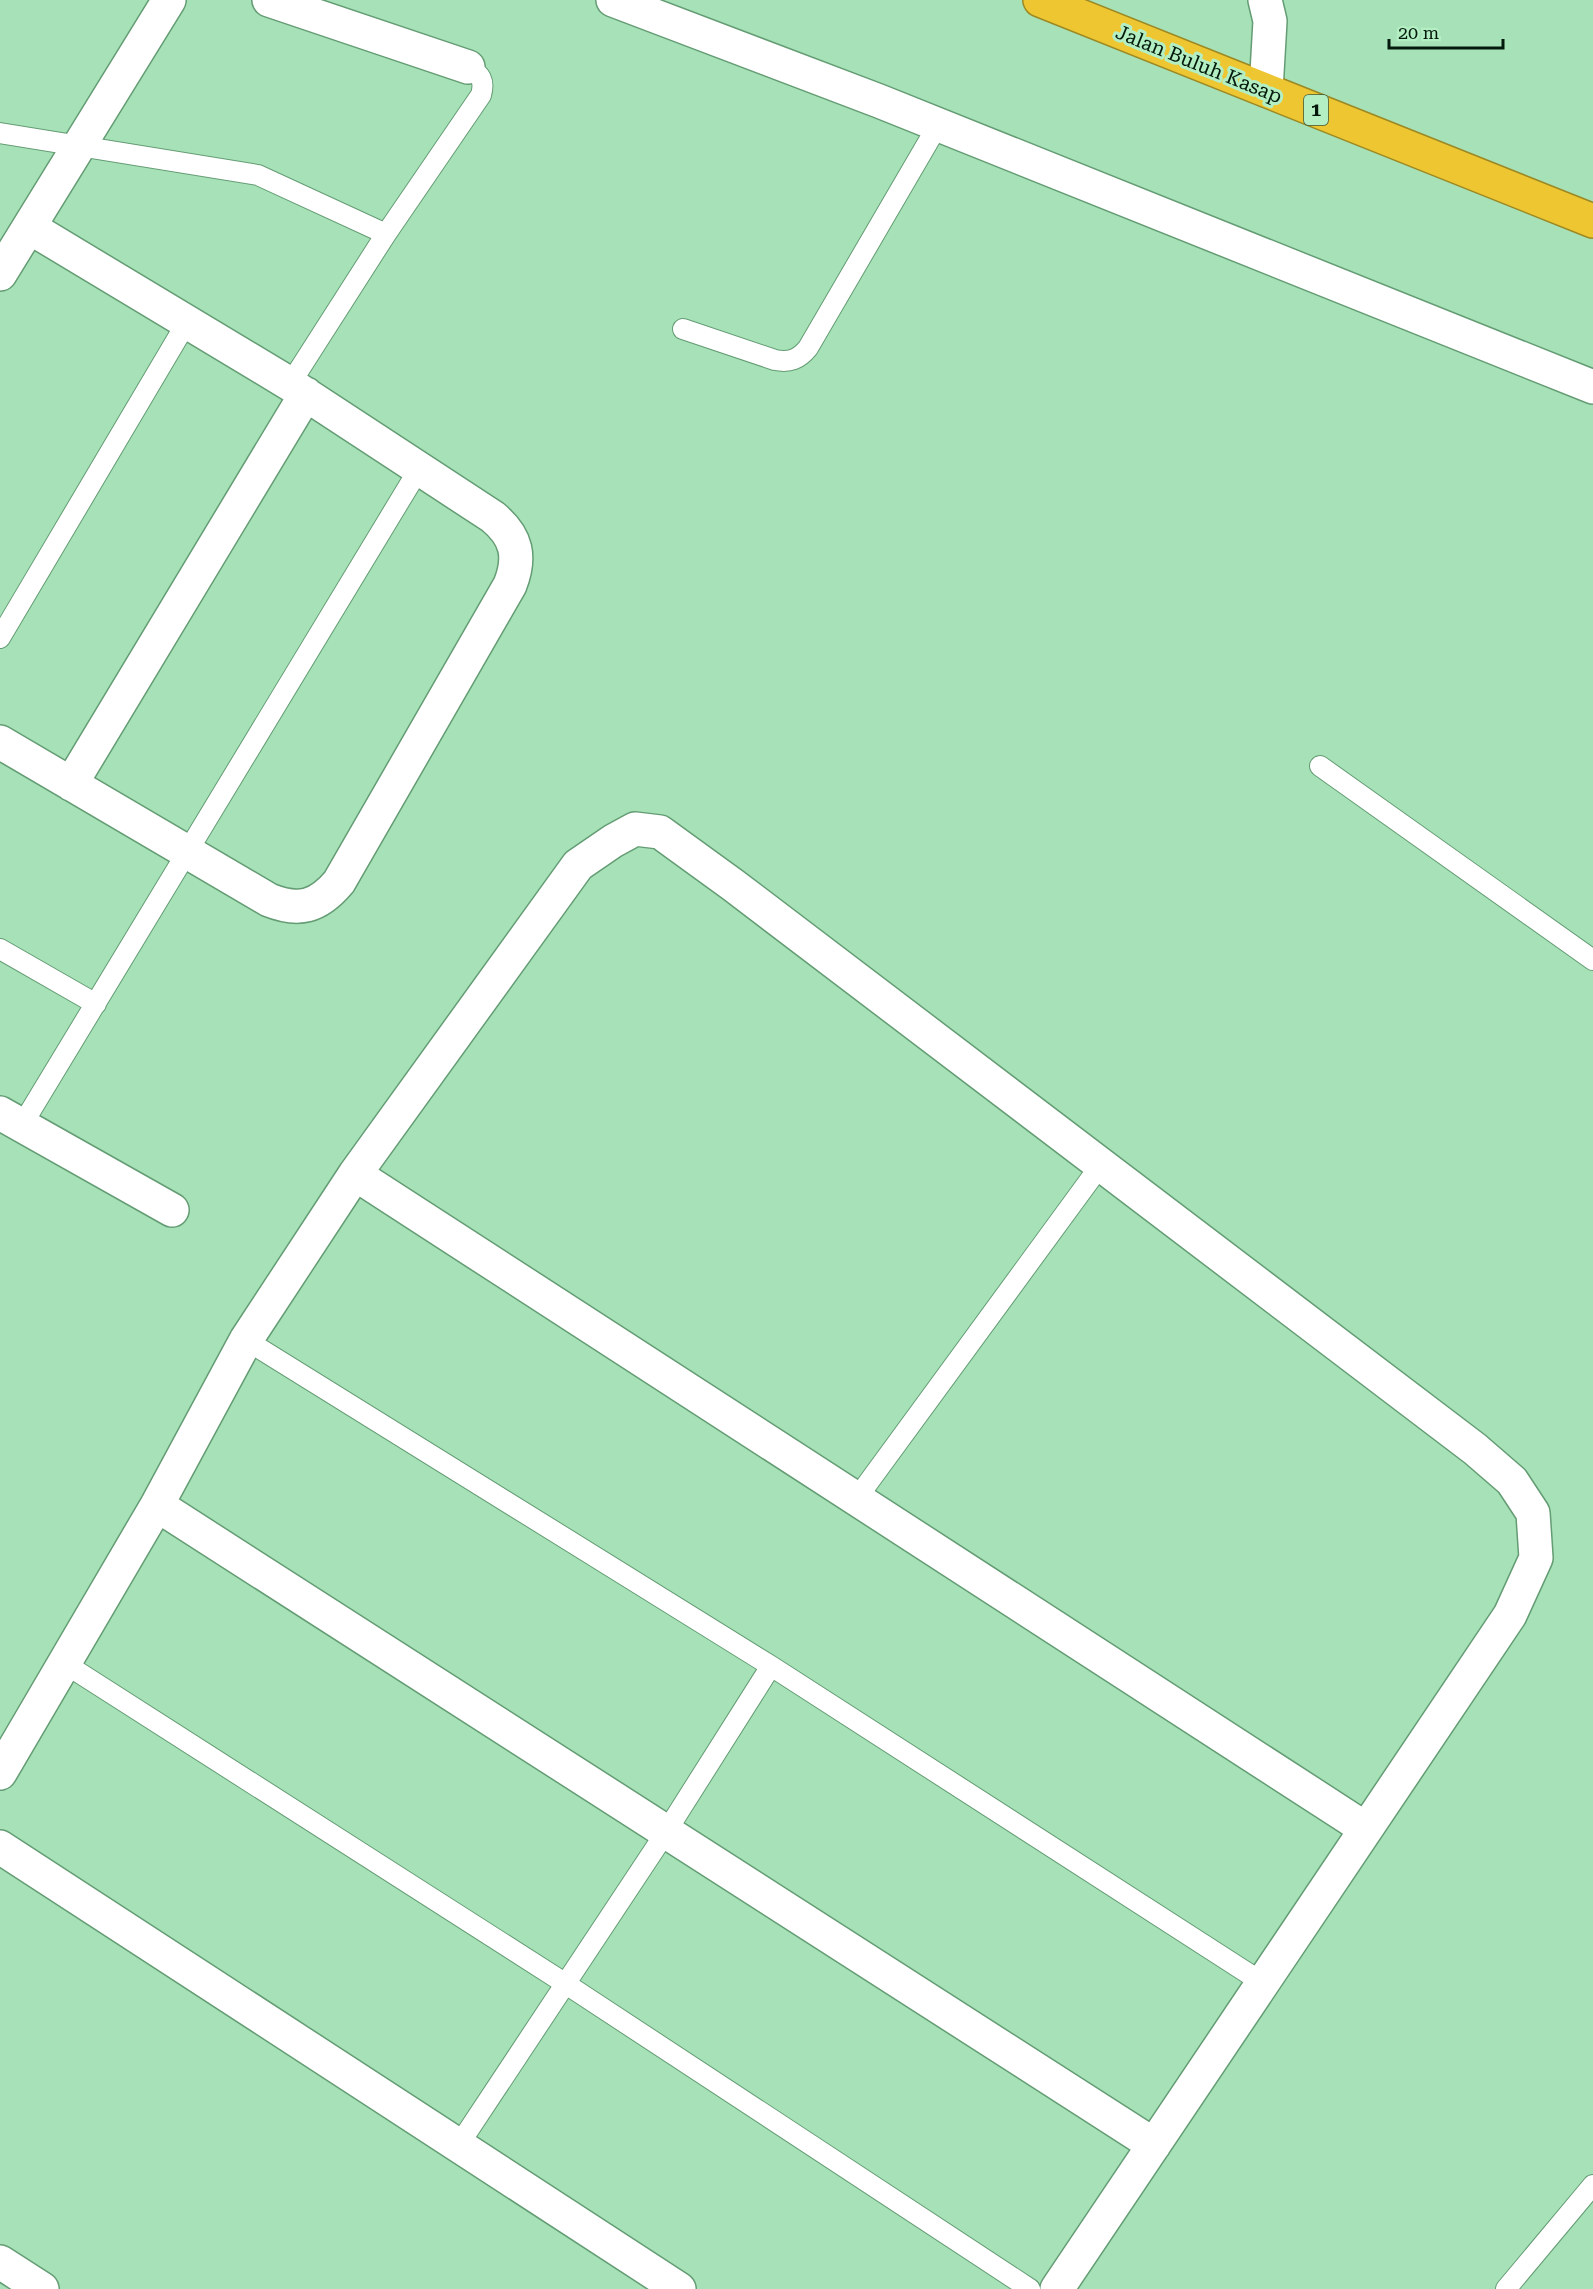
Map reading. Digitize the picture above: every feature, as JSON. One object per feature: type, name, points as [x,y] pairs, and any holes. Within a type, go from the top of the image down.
[{"type":"highway","name":"Jalan Buluh Kasap","points":[[1040,0],[1593,221]]},
{"type":"street","points":[[0,274],[170,0]]},
{"type":"street","points":[[269,0],[468,67]]},
{"type":"street","points":[[613,0],[938,125],[1593,387]]},
{"type":"street","points":[[1265,0],[1270,21],[1266,90]]},
{"type":"street","points":[[0,742],[269,900],[284,906],[300,907],[315,903],[329,894],[339,882],[510,585],[515,571],[516,556],[513,540],[505,527],[419,469],[298,389],[29,228]]},
{"type":"street","points":[[70,784],[298,389]]},
{"type":"street","points":[[0,1773],[157,1505],[246,1340],[355,1174],[578,865],[635,829],[660,832],[734,885],[1100,1166],[1475,1449],[1512,1481],[1533,1513],[1536,1558],[1510,1615],[1057,2289]]},
{"type":"street","points":[[11,1119],[172,1210]]},
{"type":"street","points":[[355,1174],[1366,1829]]},
{"type":"street","points":[[157,1505],[1154,2145]]},
{"type":"street","points":[[0,1847],[679,2289]]},
{"type":"street","points":[[0,2262],[42,2289]]},
{"type":"lane","points":[[298,389],[386,234],[481,95],[483,86],[481,77],[468,67]]},
{"type":"lane","points":[[683,329],[784,362],[802,355],[938,125]]},
{"type":"lane","points":[[0,133],[258,175],[386,234]]},
{"type":"lane","points":[[0,638],[187,322]]},
{"type":"lane","points":[[11,1119],[96,1004],[419,469]]},
{"type":"lane","points":[[1320,766],[1593,960]]},
{"type":"lane","points":[[0,949],[96,1004]]},
{"type":"lane","points":[[856,1498],[1100,1166]]},
{"type":"lane","points":[[246,1340],[771,1666],[1263,1983]]},
{"type":"lane","points":[[64,1664],[566,1984],[1030,2289]]},
{"type":"lane","points":[[458,2146],[666,1832],[771,1666]]},
{"type":"lane","points":[[1506,2289],[1593,2185]]}]
